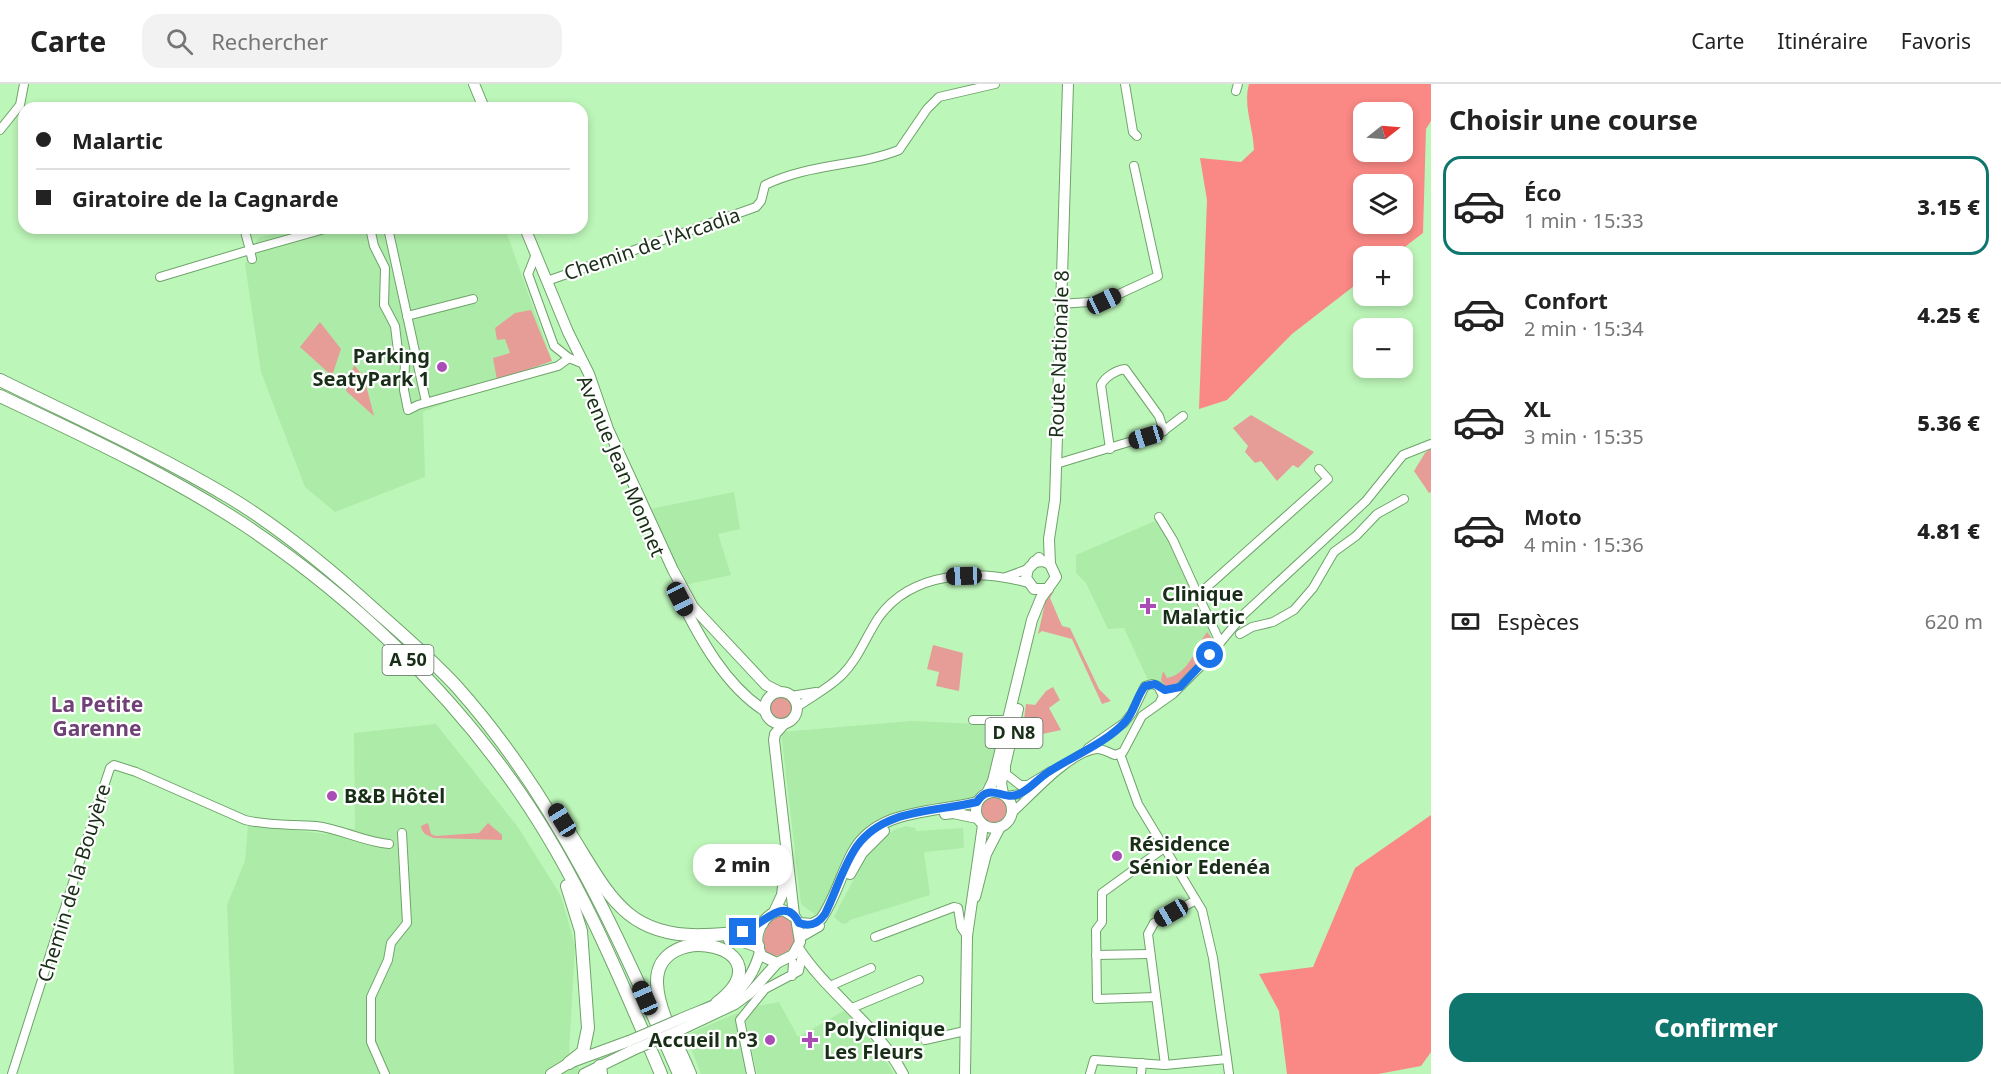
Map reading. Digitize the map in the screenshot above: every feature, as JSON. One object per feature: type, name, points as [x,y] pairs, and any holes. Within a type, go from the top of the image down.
[{"type":"highway","name":"A 50","points":[[0,380],[119,437],[230,498],[329,568],[455,686],[509,753],[556,824],[599,899],[679,1074]]},
{"type":"highway","name":"A 50","points":[[0,396],[107,447],[215,507],[316,576],[412,663],[464,720],[521,794],[592,916],[661,1074]]},
{"type":"highway","points":[[509,753],[551,803],[613,898],[639,922],[664,933],[680,936],[735,934],[749,930],[762,922]]},
{"type":"highway","points":[[521,794],[537,832],[566,883],[581,930],[588,1028],[583,1052],[568,1064]]},
{"type":"highway","points":[[690,1074],[659,994],[658,972],[665,957],[684,944],[702,941],[741,940],[759,949]]},
{"type":"highway","points":[[671,952],[712,945],[725,949],[733,955],[738,979],[728,994],[717,1003]]},
{"type":"main road","points":[[474,84],[482,102]]},
{"type":"main road","name":"Route Nationale 8","points":[[1062,84],[1064,168]]},
{"type":"main road","name":"Route Nationale 8","points":[[1050,564],[1049,539],[1056,464],[1068,84]]},
{"type":"main road","name":"Avenue Jean Monnet","points":[[526,234],[568,332],[602,430],[691,620],[728,676],[767,715]]},
{"type":"main road","name":"Avenue Jean Monnet","points":[[577,361],[673,570],[693,607],[766,685],[785,694]]},
{"type":"main road","name":"Route Nationale 8","points":[[1031,566],[1049,539]]},
{"type":"main road","points":[[1042,561],[1050,564],[1056,577],[1048,589],[1039,591],[1029,585],[1031,566],[1042,561]]},
{"type":"main road","name":"D N8","points":[[1029,585],[1032,620]]},
{"type":"main road","name":"D N8","points":[[1005,795],[1001,783],[1032,620],[1041,598],[1048,589]]},
{"type":"main road","points":[[774,750],[775,734],[784,723],[794,717],[796,707],[785,694],[768,698],[767,715],[774,750],[796,919],[793,956]]},
{"type":"main road","points":[[767,715],[776,723],[784,723]]},
{"type":"main road","name":"D N8","points":[[987,793],[1012,720]]},
{"type":"main road","points":[[678,1026],[730,997],[746,984],[754,971],[762,922],[774,912],[783,910],[796,919],[812,924],[821,919],[854,851],[862,839],[877,828],[900,816],[977,802],[987,793],[1005,795],[1011,804],[1011,814],[1000,827],[986,854],[980,884],[968,914]]},
{"type":"main road","points":[[965,1074],[966,936],[980,821],[977,802]]},
{"type":"main road","points":[[550,1074],[568,1064],[607,1050],[631,1046],[735,1005],[793,956],[827,918],[862,853],[883,831],[906,821],[953,813],[980,821],[992,828],[1000,827]]},
{"type":"main road","points":[[774,912],[783,886],[786,850]]},
{"type":"main road","points":[[759,949],[765,958],[793,956],[818,975],[852,1008],[891,1054],[903,1074]]},
{"type":"main road","points":[[584,1074],[600,1070],[631,1046]]},
{"type":"main road","points":[[600,1070],[601,1055],[607,1050]]},
{"type":"street","points":[[21,102],[24,84]]},
{"type":"street","name":"Chemin de l'Arcadia","points":[[547,280],[756,207],[761,201],[765,185],[777,179],[820,166],[899,150],[927,109],[939,97],[995,84]]},
{"type":"street","points":[[1125,84],[1133,132],[1137,136]]},
{"type":"street","points":[[0,130],[18,108]]},
{"type":"street","points":[[1060,304],[1104,301],[1158,276],[1134,166]]},
{"type":"street","points":[[246,234],[251,255]]},
{"type":"street","points":[[160,277],[251,255],[311,234]]},
{"type":"street","points":[[371,234],[374,246],[385,268],[384,305],[395,326],[398,351],[405,362],[404,390],[408,410],[422,404],[577,361]]},
{"type":"street","points":[[389,234],[407,316],[422,404]]},
{"type":"street","name":"Avenue Jean Monnet","points":[[536,254],[528,274],[554,345],[558,366]]},
{"type":"street","points":[[407,316],[473,299]]},
{"type":"street","points":[[554,345],[577,361]]},
{"type":"street","points":[[1110,449],[1101,385],[1104,379],[1119,370],[1125,369],[1159,416],[1164,431]]},
{"type":"street","points":[[1056,464],[1164,431],[1183,416]]},
{"type":"street","points":[[1120,754],[1125,749],[1136,723],[1180,687],[1244,614],[1366,501],[1403,454],[1431,444]]},
{"type":"street","points":[[1198,595],[1328,479],[1319,469]]},
{"type":"street","points":[[1240,634],[1252,627],[1273,622],[1294,610],[1313,588],[1334,552],[1356,536],[1377,514],[1404,499]]},
{"type":"street","points":[[1159,517],[1173,540],[1220,642]]},
{"type":"street","points":[[1006,577],[1031,566]]},
{"type":"street","points":[[796,707],[842,675],[860,652],[879,616],[911,588],[949,577],[1006,577],[1029,585]]},
{"type":"street","points":[[1006,765],[1006,774],[1020,785],[1028,785],[1107,736],[1132,713],[1145,686],[1155,684],[1161,690],[1160,702]]},
{"type":"street","points":[[1161,690],[1180,687]]},
{"type":"street","points":[[785,694],[819,692]]},
{"type":"street","points":[[974,720],[1012,720]]},
{"type":"street","points":[[1107,736],[1104,745],[1107,751]]},
{"type":"street","points":[[1011,814],[1056,772],[1092,750],[1120,754]]},
{"type":"street","points":[[1120,754],[1138,804],[1202,910],[1213,958],[1229,1074]]},
{"type":"street","name":"Chemin de la Bouyère","points":[[12,1074],[100,798],[110,768],[114,765],[120,765],[245,820],[260,824],[317,826],[374,843],[389,844]]},
{"type":"street","points":[[1005,795],[1020,794],[1047,773]]},
{"type":"street","points":[[385,1074],[371,1042],[370,1005],[373,990],[388,960],[391,943],[407,923],[402,833]]},
{"type":"street","points":[[1156,997],[1097,999],[1096,930],[1102,922],[1102,893],[1164,848]]},
{"type":"street","points":[[1165,1065],[1148,934],[1154,923],[1196,900]]},
{"type":"street","points":[[875,937],[954,907],[958,908],[961,927],[966,936]]},
{"type":"street","points":[[1096,955],[1150,954]]},
{"type":"street","points":[[751,1074],[740,1020],[765,989],[792,975],[793,956]]},
{"type":"street","points":[[830,986],[871,968]]},
{"type":"street","points":[[852,1008],[919,980]]},
{"type":"street","points":[[926,1040],[966,1031]]},
{"type":"street","points":[[1090,1074],[1094,1060],[1165,1065],[1227,1059]]},
{"type":"street","points":[[1141,1074],[1142,1063]]},
{"type":"shaded area","points":[[1249,84],[1431,84],[1431,121],[1426,129],[1423,233],[1406,246],[1353,246],[1353,287],[1292,334],[1227,400],[1199,409],[1207,200],[1200,158],[1241,162],[1254,150],[1247,100]]},
{"type":"shaded area","points":[[272,234],[507,234],[552,361],[423,412],[425,477],[335,512],[305,487],[261,372],[245,264],[258,238]]},
{"type":"shaded area","points":[[531,310],[552,361],[497,380],[493,358],[510,353],[505,339],[497,340],[495,328],[515,313]]},
{"type":"shaded area","points":[[320,322],[341,349],[332,376],[300,347]]},
{"type":"shaded area","points":[[354,365],[364,377],[374,416],[346,391]]},
{"type":"shaded area","points":[[1251,415],[1314,452],[1298,468],[1293,465],[1277,481],[1261,461],[1255,463],[1245,452],[1248,446],[1233,428]]},
{"type":"shaded area","points":[[1431,448],[1431,492],[1429,493],[1414,471],[1425,453]]},
{"type":"shaded area","points":[[734,492],[740,529],[718,534],[731,575],[684,585],[650,509]]},
{"type":"shaded area","name":"Clinique Malartic","points":[[1155,521],[1173,546],[1213,640],[1184,678],[1168,688],[1152,678],[1148,680],[1124,628],[1108,629],[1086,583],[1076,573],[1076,555]]},
{"type":"shaded area","points":[[1054,591],[1050,598],[1062,626],[1070,628],[1099,689],[1111,701],[1102,704],[1072,639],[1042,631],[1038,634],[1047,595]]},
{"type":"shaded area","points":[[1207,632],[1213,640],[1192,669],[1179,682],[1165,686],[1161,680],[1163,671],[1167,678],[1181,671]]},
{"type":"shaded area","points":[[933,645],[963,653],[959,691],[936,686],[939,672],[927,669]]},
{"type":"shaded area","points":[[1053,687],[1060,700],[1049,708],[1061,730],[1033,736],[1028,717],[1024,719],[1026,704],[1035,705],[1046,691]]},
{"type":"shaded area","points":[[781,695],[790,699],[794,708],[790,717],[781,721],[772,717],[768,708],[772,699]]},
{"type":"shaded area","points":[[911,721],[1001,725],[987,781],[970,802],[878,821],[856,837],[817,916],[801,904],[781,732]]},
{"type":"shaded area","points":[[436,724],[518,827],[561,896],[575,946],[569,1054],[583,1074],[234,1074],[227,905],[245,861],[248,825],[327,834],[338,827],[355,829],[354,733]]},
{"type":"shaded area","points":[[994,795],[1004,799],[1008,809],[1004,819],[994,823],[984,819],[980,809],[984,799]]},
{"type":"shaded area","points":[[1431,815],[1431,1052],[1421,1066],[1378,1074],[1287,1074],[1279,1011],[1259,974],[1313,967],[1355,868]]},
{"type":"shaded area","points":[[428,823],[431,834],[436,836],[479,833],[488,823],[502,835],[502,840],[434,838],[422,831],[421,826]]},
{"type":"shaded area","points":[[906,826],[915,828],[916,831],[963,828],[964,848],[924,852],[930,895],[850,920],[846,924],[841,923],[834,917],[865,858],[879,841],[894,830]]},
{"type":"shaded area","points":[[781,915],[790,918],[795,930],[795,941],[790,949],[775,956],[768,954],[764,947],[764,935],[770,922]]},
{"type":"shaded area","name":"Polyclinique Les Fleurs","points":[[779,1002],[798,1037],[845,1010],[879,1049],[894,1074],[757,1074],[745,1018],[758,1006]]},
{"type":"shaded area","points":[[737,1013],[743,1020],[755,1074],[701,1074],[686,1035]]},
{"type":"place","name":"Parking SeatyPark 1","points":[[442,367]]},
{"type":"place","name":"Clinique Malartic","points":[[1148,606]]},
{"type":"place","name":"B&B Hôtel","points":[[332,796]]},
{"type":"place","name":"Résidence Sénior Edenéa","points":[[1117,856]]},
{"type":"place","name":"Accueil n°3","points":[[770,1040]]},
{"type":"place","name":"Polyclinique Les Fleurs","points":[[810,1040]]},
{"type":"district","name":"La Petite Garenne","points":[[97,717]]},
{"type":"route","points":[[743,932],[762,922],[771,913],[783,910],[790,912],[799,923],[804,925],[817,923],[825,914],[857,845],[877,828],[900,816],[977,802],[984,794],[991,791],[1006,796],[1020,794],[1047,773],[1120,727],[1132,713],[1145,686],[1155,684],[1161,690],[1180,687],[1210,655]]}]
